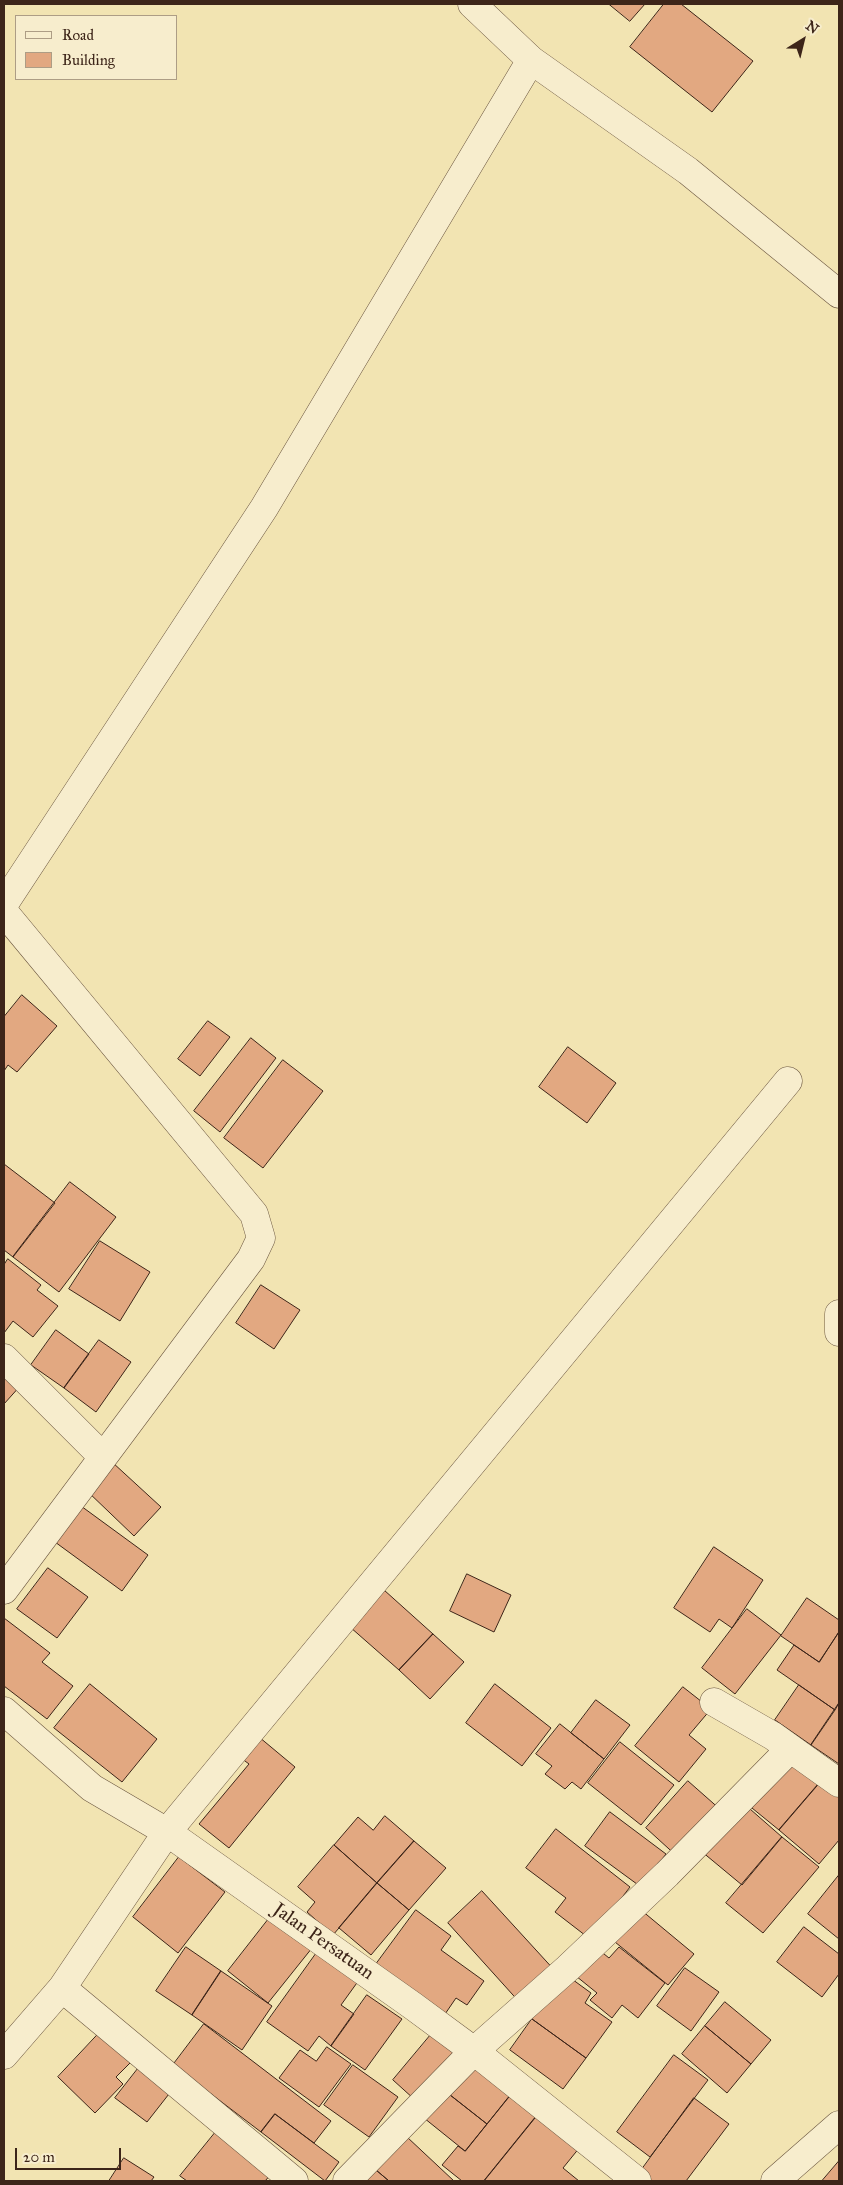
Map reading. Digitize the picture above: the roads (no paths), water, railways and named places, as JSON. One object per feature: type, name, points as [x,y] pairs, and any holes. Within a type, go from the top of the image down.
[{"type":"street","points":[[472,4],[531,60],[688,171],[839,294]]},
{"type":"street","points":[[4,904],[264,508],[531,60]]},
{"type":"street","points":[[4,912],[254,1214],[261,1238],[251,1259],[4,1590]]},
{"type":"street","points":[[4,2055],[62,1988],[167,1832],[788,1082]]},
{"type":"street","points":[[839,1314],[839,1332]]},
{"type":"street","points":[[4,1358],[103,1457]]},
{"type":"street","points":[[714,1702],[773,1736],[839,1783]]},
{"type":"street","name":"Jalan Persatuan","points":[[4,1711],[92,1788],[167,1832],[474,2051],[637,2181]]},
{"type":"street","points":[[347,2181],[474,2051],[568,1968],[667,1874],[790,1749]]},
{"type":"street","points":[[62,1988],[294,2181]]},
{"type":"street","points":[[775,2181],[839,2124]]}]
